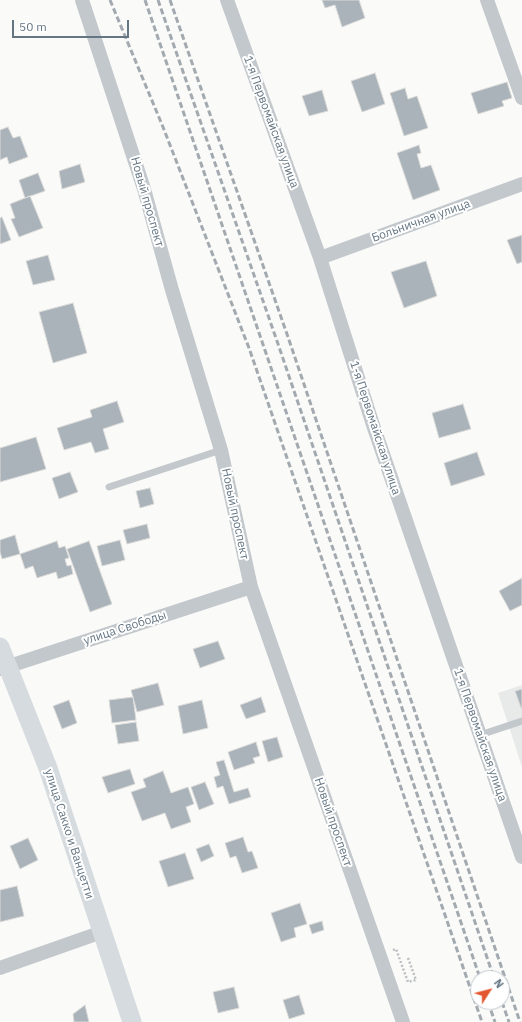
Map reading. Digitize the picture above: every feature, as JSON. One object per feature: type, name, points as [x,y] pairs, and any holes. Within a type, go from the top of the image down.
[{"type":"main road","name":"улица Сакко и Ванцетти","points":[[0,647],[3,668],[48,768],[132,1022]]},
{"type":"street","name":"Новый проспект","points":[[82,0],[144,189],[172,290],[221,450],[251,587],[403,1022]]},
{"type":"street","name":"1-я Первомайская улица","points":[[227,0],[320,258],[373,425],[521,853]]},
{"type":"street","points":[[487,0],[522,98]]},
{"type":"street","name":"Больничная улица","points":[[320,258],[522,184]]},
{"type":"street","name":"улица Свободы","points":[[3,668],[251,587]]},
{"type":"street","points":[[0,968],[102,932]]},
{"type":"lane","points":[[109,487],[221,450]]},
{"type":"lane","points":[[480,735],[522,721]]},
{"type":"path","points":[[399,956],[408,982],[416,980],[408,958]]},
{"type":"shaded area","points":[[522,685],[522,767],[498,693]]},
{"type":"building","points":[[322,0],[359,0],[365,18],[342,27],[335,5],[325,8]]},
{"type":"building","points":[[375,73],[385,104],[362,112],[351,81]]},
{"type":"building","points":[[507,82],[512,98],[502,101],[504,106],[478,114],[471,93]]},
{"type":"building","points":[[405,88],[408,99],[417,96],[428,128],[404,136],[390,93]]},
{"type":"building","points":[[322,90],[328,111],[309,116],[302,96]]},
{"type":"building","points":[[8,127],[13,138],[20,136],[28,157],[9,164],[7,157],[0,160],[0,130]]},
{"type":"building","points":[[419,145],[421,153],[417,154],[421,168],[431,165],[440,190],[413,200],[397,153]]},
{"type":"building","points":[[80,164],[85,182],[62,189],[59,171]]},
{"type":"building","points":[[38,173],[45,191],[25,198],[19,180]]},
{"type":"building","points":[[30,196],[43,228],[19,237],[11,219],[15,218],[10,204]]},
{"type":"building","points":[[2,217],[11,240],[0,244],[0,218]]},
{"type":"building","points":[[522,235],[522,262],[517,264],[507,240]]},
{"type":"building","points":[[48,255],[55,280],[33,285],[26,261]]},
{"type":"building","points":[[426,261],[437,296],[404,308],[391,272]]},
{"type":"building","points":[[73,303],[87,353],[53,363],[39,312]]},
{"type":"building","points":[[117,401],[124,422],[103,429],[109,449],[95,453],[91,442],[64,450],[57,428],[92,417],[90,410]]},
{"type":"building","points":[[463,404],[471,429],[439,438],[432,413]]},
{"type":"building","points":[[36,437],[46,469],[0,482],[0,448]]},
{"type":"building","points":[[477,452],[485,475],[451,486],[444,463]]},
{"type":"building","points":[[70,472],[78,492],[59,499],[52,478]]},
{"type":"building","points":[[150,488],[154,504],[140,508],[136,491]]},
{"type":"building","points":[[147,524],[150,538],[127,544],[123,530]]},
{"type":"building","points":[[15,535],[20,554],[2,559],[0,552],[0,540]]},
{"type":"building","points":[[120,540],[125,560],[102,566],[97,546]]},
{"type":"building","points":[[57,541],[59,548],[65,546],[69,558],[65,559],[67,566],[71,565],[73,574],[58,579],[56,572],[37,578],[33,566],[25,569],[20,554]]},
{"type":"building","points":[[89,541],[112,604],[90,612],[67,549]]},
{"type":"building","points":[[522,578],[522,605],[510,611],[499,591]]},
{"type":"building","points":[[218,641],[225,659],[200,668],[193,649]]},
{"type":"building","points":[[158,683],[164,705],[137,712],[131,690]]},
{"type":"building","points":[[522,689],[522,708],[521,708],[515,691]]},
{"type":"building","points":[[133,697],[136,720],[112,723],[109,700]]},
{"type":"building","points":[[261,697],[266,712],[246,719],[240,705]]},
{"type":"building","points":[[69,700],[77,723],[62,729],[53,706]]},
{"type":"building","points":[[202,700],[208,728],[183,734],[178,706]]},
{"type":"building","points":[[136,722],[139,741],[118,744],[115,725]]},
{"type":"building","points":[[277,737],[283,757],[268,762],[262,741]]},
{"type":"building","points":[[256,742],[260,756],[253,758],[255,763],[234,770],[228,752]]},
{"type":"building","points":[[224,760],[234,792],[248,788],[251,797],[229,804],[223,786],[217,788],[214,777],[220,775],[216,762]]},
{"type":"building","points":[[130,769],[135,784],[108,793],[102,777]]},
{"type":"building","points":[[163,771],[171,793],[188,787],[194,804],[186,807],[191,822],[171,829],[165,813],[142,821],[131,792],[146,787],[143,779]]},
{"type":"building","points":[[205,782],[214,804],[199,810],[191,787]]},
{"type":"building","points":[[243,837],[248,852],[252,851],[258,868],[242,873],[236,856],[230,858],[225,843]]},
{"type":"building","points":[[28,838],[38,860],[20,869],[10,846]]},
{"type":"building","points":[[209,844],[214,856],[201,862],[196,849]]},
{"type":"building","points":[[185,853],[194,879],[168,887],[159,861]]},
{"type":"building","points":[[17,886],[24,916],[0,922],[0,890]]},
{"type":"building","points":[[300,903],[307,924],[294,928],[296,937],[281,942],[271,913]]},
{"type":"building","points":[[322,921],[324,930],[312,934],[309,925]]},
{"type":"building","points":[[234,987],[239,1008],[218,1013],[213,992]]},
{"type":"building","points":[[299,995],[305,1014],[289,1019],[283,1000]]},
{"type":"building","points":[[85,1005],[89,1022],[74,1022],[73,1014]]},
{"type":"railway","points":[[110,0],[163,127],[249,348],[482,1022]]},
{"type":"railway","points":[[145,0],[477,970]]},
{"type":"railway","points":[[158,0],[277,341],[491,970]]},
{"type":"railway","points":[[170,0],[288,337],[520,1022]]},
{"type":"railway","points":[[491,1010],[495,1022]]},
{"type":"railway","points":[[505,1010],[509,1022]]}]
